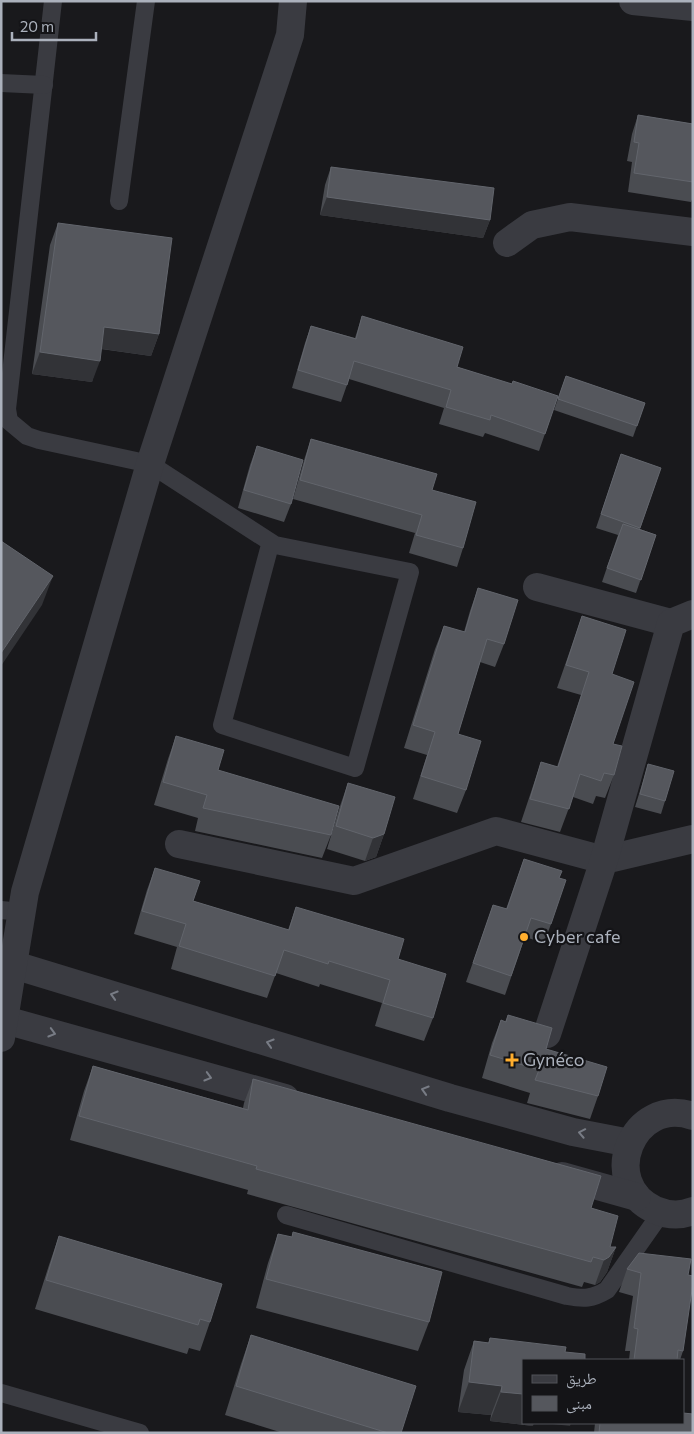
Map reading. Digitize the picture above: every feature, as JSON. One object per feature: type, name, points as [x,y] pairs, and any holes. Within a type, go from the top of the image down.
[{"type":"street","points":[[293,1],[290,35],[150,464],[25,892],[12,911],[14,965],[3,1029],[306,1104]]},
{"type":"street","points":[[633,1],[693,7]]},
{"type":"street","points":[[507,243],[532,225],[570,217],[693,232]]},
{"type":"street","points":[[537,587],[682,619],[547,1034]]},
{"type":"street","points":[[179,844],[354,881],[496,831],[604,860],[693,839]]},
{"type":"street","points":[[14,965],[450,1098],[573,1132],[630,1143]]},
{"type":"street","points":[[692,1111],[661,1115],[648,1121],[630,1143],[625,1156],[625,1171],[637,1197],[648,1207],[662,1213],[676,1215],[693,1212]]},
{"type":"street","points":[[543,1171],[637,1197]]},
{"type":"lane","points":[[53,1],[7,409],[9,421],[27,436],[39,440],[150,464],[274,545],[410,572],[354,768],[222,725],[270,544]]},
{"type":"lane","points":[[119,201],[146,1]]},
{"type":"lane","points":[[1,83],[44,85]]},
{"type":"lane","points":[[286,1215],[567,1296],[582,1298],[595,1297],[607,1290],[662,1213]]},
{"type":"lane","points":[[1,1393],[140,1433]]},
{"type":"building","points":[[638,115],[693,124],[693,182],[634,173],[639,143],[634,142]]},
{"type":"building","points":[[331,167],[494,188],[490,220],[327,197]]},
{"type":"building","points":[[58,223],[172,238],[159,334],[104,327],[100,361],[40,352]]},
{"type":"building","points":[[362,316],[463,347],[457,367],[512,384],[513,381],[558,396],[545,434],[491,415],[490,420],[446,407],[451,390],[354,361],[347,385],[298,370],[311,326],[356,339]]},
{"type":"building","points":[[566,376],[645,403],[637,426],[558,399]]},
{"type":"building","points":[[311,439],[437,474],[432,490],[476,502],[463,548],[416,535],[422,515],[300,480]]},
{"type":"building","points":[[257,446],[303,460],[291,504],[244,490]]},
{"type":"building","points":[[621,454],[661,468],[640,528],[601,514]]},
{"type":"building","points":[[623,524],[656,535],[641,580],[607,568]]},
{"type":"building","points":[[1,541],[53,576],[1,653]]},
{"type":"building","points":[[478,588],[518,600],[504,644],[487,639],[458,734],[481,741],[466,790],[421,776],[435,732],[413,725],[444,626],[465,632]]},
{"type":"building","points":[[582,616],[626,630],[612,674],[634,682],[613,744],[622,746],[614,775],[604,773],[601,781],[580,774],[569,809],[530,799],[541,762],[558,767],[589,672],[566,665]]},
{"type":"building","points":[[176,736],[224,750],[218,770],[339,806],[331,835],[203,808],[207,795],[163,782]]},
{"type":"building","points":[[648,764],[674,771],[665,801],[640,794]]},
{"type":"building","points":[[348,783],[395,797],[384,834],[373,838],[336,826]]},
{"type":"building","points":[[524,859],[562,871],[559,878],[566,880],[551,924],[531,918],[511,976],[473,963],[493,905],[507,909]]},
{"type":"building","points":[[155,868],[200,881],[193,901],[289,930],[296,907],[404,939],[398,959],[446,974],[433,1018],[383,1003],[390,980],[329,961],[328,964],[284,950],[275,976],[179,946],[186,924],[142,911]]},
{"type":"building","points":[[508,1015],[552,1028],[546,1049],[607,1067],[598,1096],[535,1080],[539,1070],[490,1055],[501,1020],[506,1022]]},
{"type":"building","points":[[93,1066],[248,1110],[253,1079],[601,1176],[591,1208],[618,1216],[610,1247],[616,1247],[609,1257],[604,1260],[593,1257],[591,1262],[256,1169],[257,1166],[79,1116]]},
{"type":"building","points":[[293,1232],[442,1272],[429,1322],[266,1279],[278,1234],[292,1237]]},
{"type":"building","points":[[59,1236],[222,1284],[210,1322],[200,1319],[198,1325],[46,1280]]},
{"type":"building","points":[[639,1253],[691,1259],[688,1275],[693,1276],[693,1283],[683,1351],[678,1350],[677,1359],[634,1359],[638,1329],[634,1328],[641,1273],[627,1269]]},
{"type":"building","points":[[251,1335],[416,1386],[401,1433],[388,1433],[236,1386]]},
{"type":"building","points":[[490,1338],[566,1347],[565,1352],[585,1354],[585,1359],[522,1359],[522,1394],[501,1392],[502,1386],[469,1382],[474,1341],[489,1343]]},
{"type":"building","points":[[684,1413],[693,1414],[693,1433],[599,1433],[600,1424],[684,1424]]},
{"type":"place","name":"Cyber cafe","points":[[524,937]]},
{"type":"place","name":"Gynéco","points":[[512,1060]]}]
